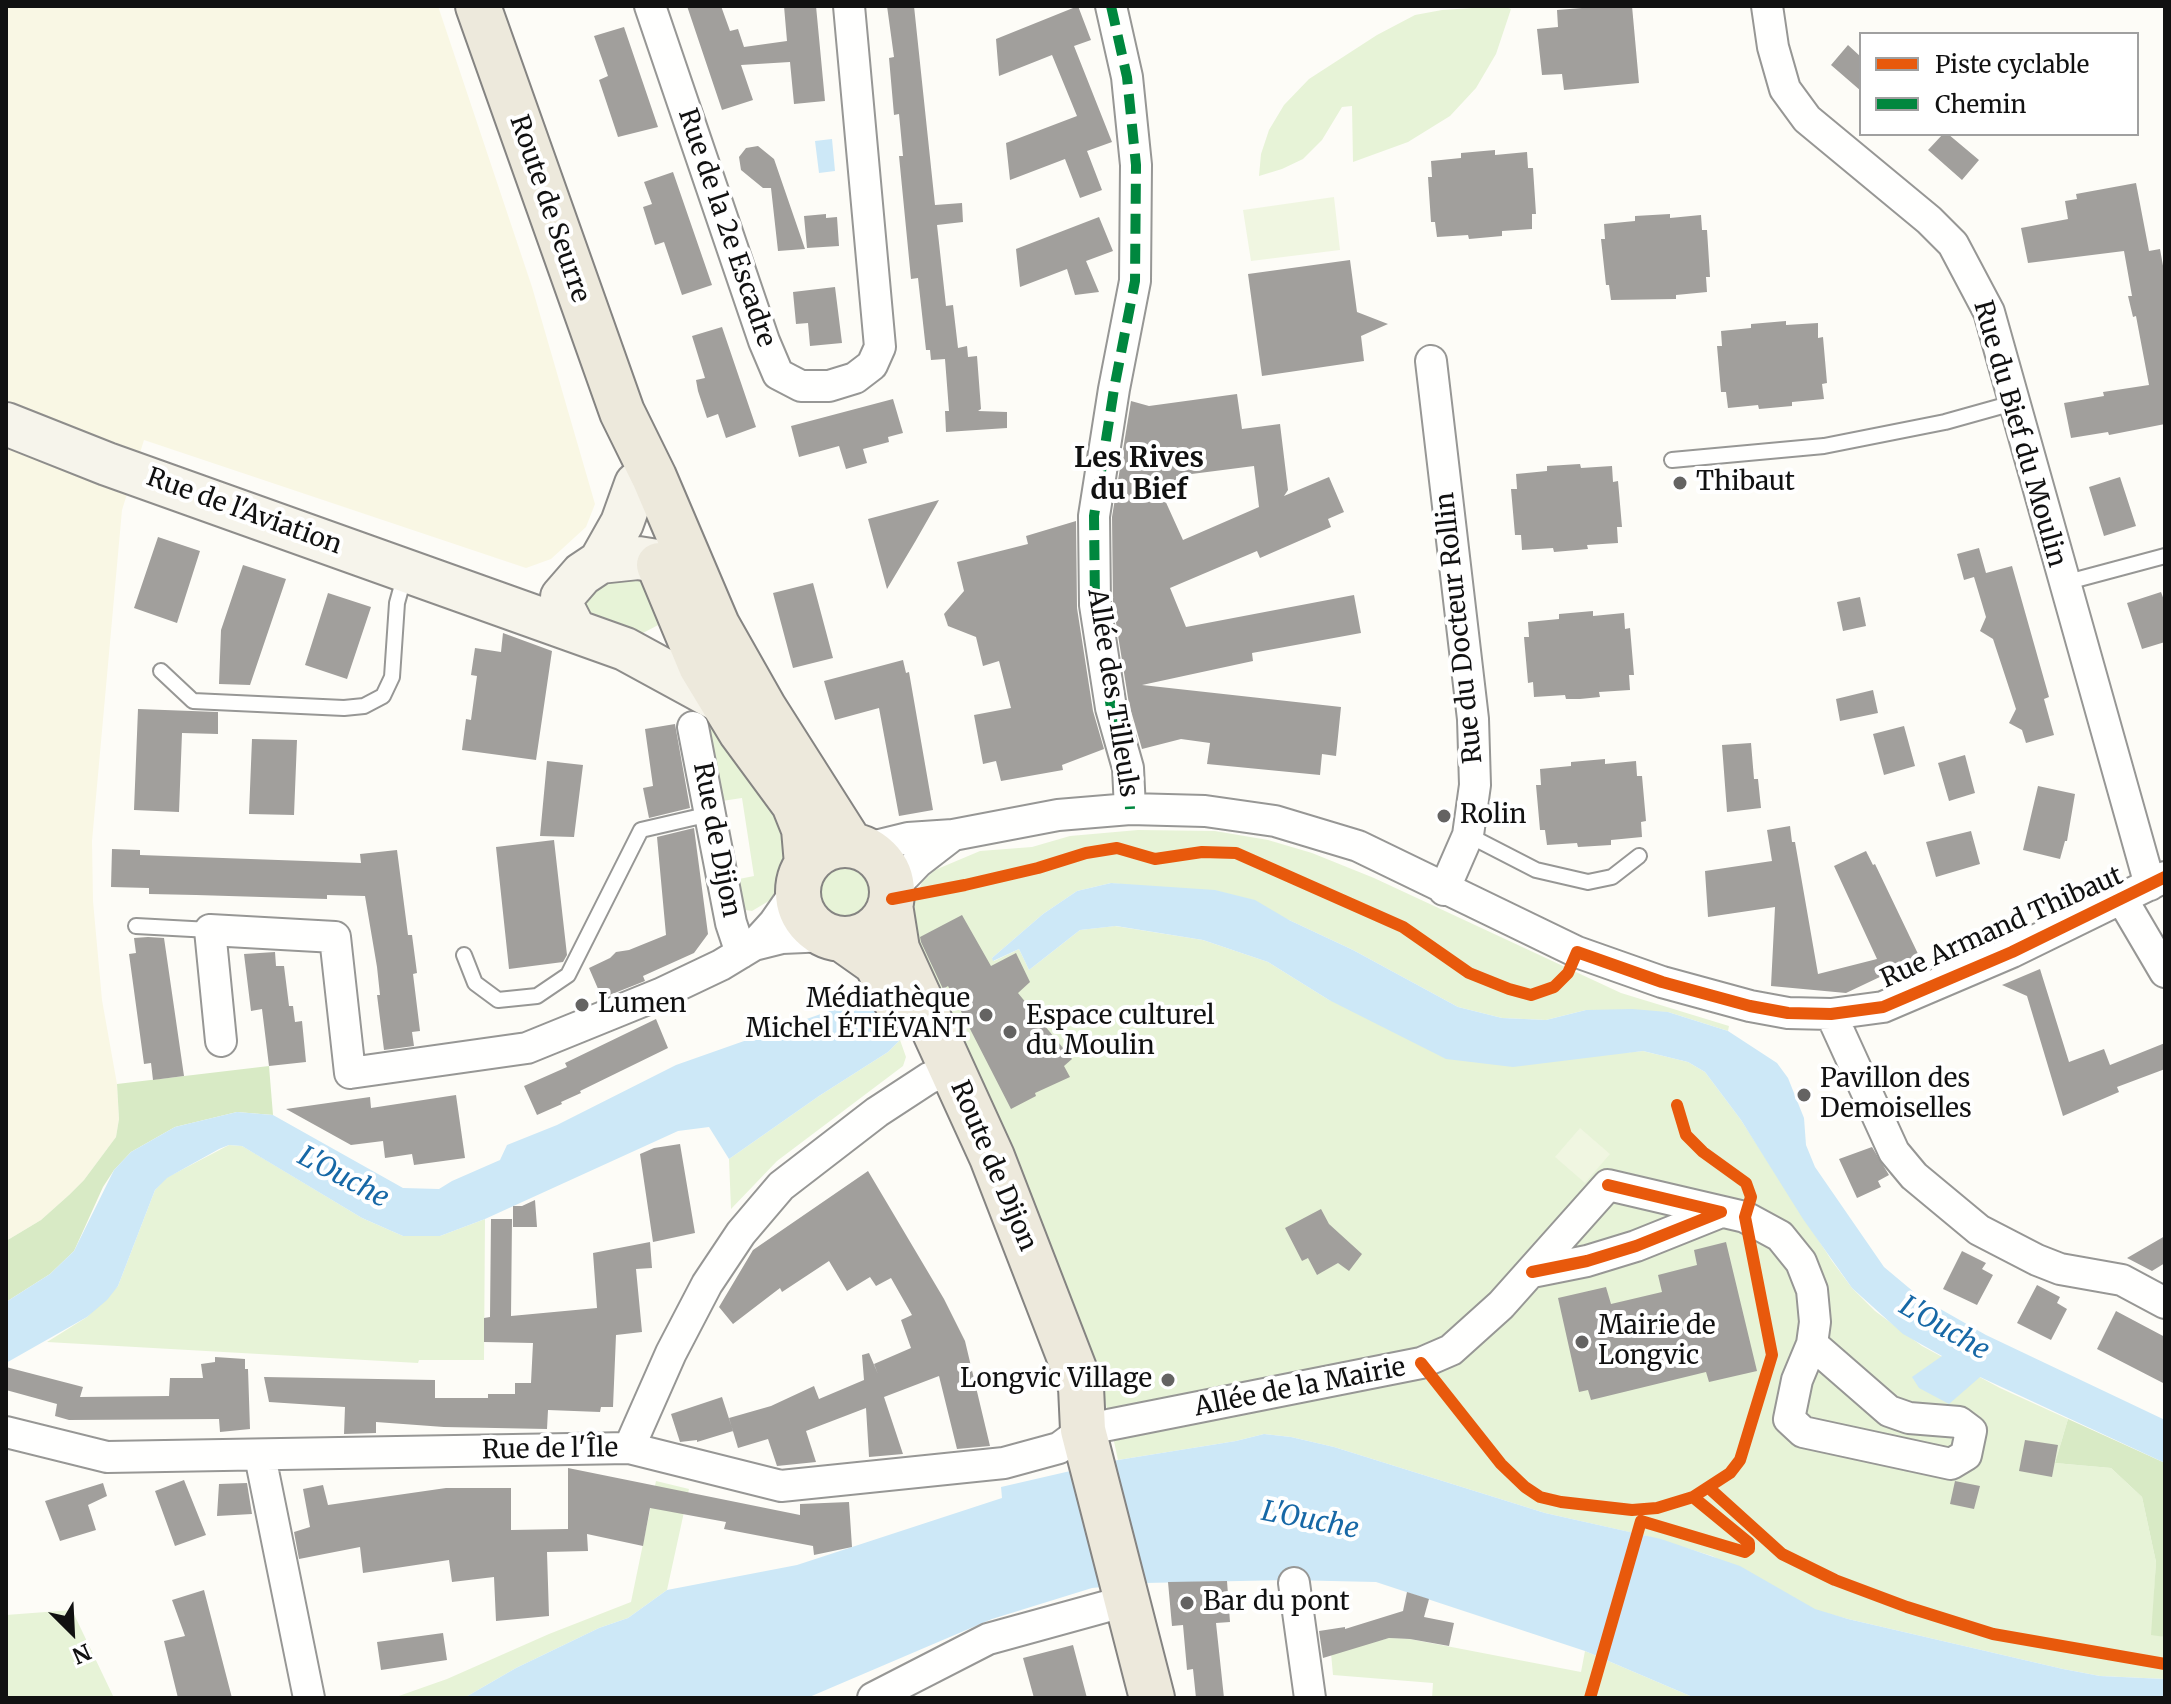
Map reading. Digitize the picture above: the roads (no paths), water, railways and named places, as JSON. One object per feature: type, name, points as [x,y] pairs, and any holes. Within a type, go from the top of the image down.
[{"type":"main road","name":"Route de Seurre","points":[[478,6],[622,412],[654,477],[676,555],[684,626],[701,666],[709,715]]},
{"type":"main road","name":"Route de Seurre","points":[[622,412],[636,484],[676,555]]},
{"type":"main road","points":[[676,555],[751,685],[857,847]]},
{"type":"main road","points":[[709,715],[794,804],[804,829],[804,917],[814,928],[860,947]]},
{"type":"main road","points":[[802,877],[826,848],[857,847],[875,855],[883,865],[891,897],[883,920],[872,931],[857,937],[860,947]]},
{"type":"main road","name":"Route de Dijon","points":[[860,947],[892,992],[941,1074],[1061,1395],[1083,1430],[1152,1698]]},
{"type":"street","name":"Rue de la 2e Escadre","points":[[650,6],[764,341],[778,374],[801,386],[829,386],[855,378],[872,365],[880,347],[849,6]]},
{"type":"street","name":"Allée des Tilleuls","points":[[1111,6],[1127,77],[1136,165],[1135,281],[1094,516],[1095,605],[1111,708],[1128,768],[1130,809]]},
{"type":"street","name":"Rue du Bief du Moulin","points":[[1767,6],[1773,47],[1785,89],[1807,119],[1929,220],[1953,244],[1989,312],[2063,583],[2158,881]]},
{"type":"street","name":"Rue du Docteur Rollin","points":[[1431,361],[1473,719],[1475,785],[1468,835],[1444,890]]},
{"type":"street","name":"Rue de l'Aviation","points":[[6,424],[107,464],[575,631]]},
{"type":"street","points":[[484,598],[530,598],[549,595],[568,587],[600,562],[622,523],[636,484]]},
{"type":"street","points":[[600,562],[676,555]]},
{"type":"street","points":[[568,587],[562,597],[562,606],[575,631],[625,649],[709,715]]},
{"type":"street","points":[[625,649],[650,644],[684,626]]},
{"type":"street","name":"Rue de Dijon","points":[[709,715],[710,814],[731,923],[747,949]]},
{"type":"street","name":"Rue Armand Thibaut","points":[[857,847],[908,838],[953,835],[1058,815],[1130,809],[1205,811],[1275,821],[1358,846],[1577,952],[1662,982],[1788,1013],[1831,1014],[1883,1007],[2012,952],[2158,881]]},
{"type":"street","name":"Rue Armand Thibaut","points":[[891,897],[918,862],[953,835]]},
{"type":"street","points":[[747,949],[774,923],[802,877]]},
{"type":"street","points":[[2122,899],[2165,972]]},
{"type":"street","points":[[221,1041],[210,930],[335,937],[350,1073],[527,1048],[660,994],[747,949],[782,938],[860,947]]},
{"type":"street","points":[[1831,1014],[1894,1152],[1914,1176],[1979,1230],[2025,1254],[2060,1269],[2122,1280],[2165,1303]]},
{"type":"street","points":[[629,1448],[671,1353],[707,1284],[741,1233],[781,1186],[877,1112],[941,1074]]},
{"type":"street","name":"Allée de la Mairie","points":[[1083,1430],[1421,1363],[1451,1350],[1484,1323],[1608,1185],[1745,1217],[1780,1236],[1801,1262],[1812,1290],[1815,1322],[1812,1344],[1797,1380],[1789,1419],[1803,1432],[1951,1464],[1966,1455],[1971,1431],[1959,1422],[1909,1418],[1889,1411],[1812,1344]]},
{"type":"street","points":[[1532,1272],[1599,1258],[1721,1212]]},
{"type":"street","name":"Rue de l'Île","points":[[6,1432],[107,1457],[629,1448],[781,1486],[1004,1463],[1059,1448],[1083,1430]]},
{"type":"street","points":[[260,1456],[309,1698]]},
{"type":"street","points":[[1294,1583],[1310,1698]]},
{"type":"street","points":[[873,1698],[988,1639],[1126,1601]]},
{"type":"lane","points":[[1672,460],[1824,446],[1945,422],[2013,403]]},
{"type":"lane","points":[[2063,583],[2165,556]]},
{"type":"lane","points":[[161,671],[193,701],[344,708],[364,706],[383,696],[392,677],[397,603],[407,570]]},
{"type":"lane","points":[[464,955],[475,983],[498,1000],[537,996],[568,975],[641,830],[710,814]]},
{"type":"lane","points":[[1468,835],[1536,870],[1588,882],[1612,877],[1639,856]]},
{"type":"lane","points":[[136,926],[210,930]]},
{"type":"water","points":[[832,139],[835,171],[819,173],[815,141]]},
{"type":"water","name":"L'Ouche","points":[[1111,883],[1215,890],[1255,900],[1458,1007],[1502,1018],[1546,1020],[1586,1010],[1632,1009],[1668,1012],[1728,1031],[1777,1063],[1788,1078],[1804,1118],[1806,1145],[1815,1167],[1884,1267],[1921,1298],[1986,1335],[2165,1420],[2165,1463],[1980,1377],[1949,1404],[1919,1388],[1912,1377],[1942,1356],[1903,1334],[1852,1288],[1803,1219],[1741,1120],[1705,1072],[1688,1062],[1643,1051],[1513,1067],[1446,1059],[1329,1000],[1268,962],[1203,940],[1116,926],[1080,930],[1029,970],[1019,949],[993,961],[992,958],[1043,914],[1077,891]]},
{"type":"water","name":"L'Ouche","points":[[869,997],[884,1000],[900,1040],[888,1052],[729,1159],[709,1127],[678,1131],[485,1219],[440,1236],[403,1236],[362,1218],[242,1146],[229,1145],[219,1149],[167,1178],[155,1190],[118,1286],[107,1300],[87,1317],[6,1363],[6,1302],[50,1274],[74,1251],[114,1170],[131,1152],[175,1127],[237,1112],[273,1115],[403,1188],[439,1189],[500,1160],[507,1145],[557,1125],[676,1065]]},
{"type":"water","name":"L'Ouche","points":[[1264,1434],[1334,1447],[1545,1513],[1661,1539],[1740,1566],[1815,1609],[1848,1619],[2063,1669],[2100,1676],[2165,1679],[2165,1698],[1695,1698],[1585,1651],[1376,1582],[1287,1580],[1145,1583],[1092,1588],[992,1619],[807,1698],[464,1698],[516,1668],[599,1628],[628,1618],[667,1590],[797,1565],[1002,1498],[1001,1487],[1118,1460]]},
{"type":"place","name":"Thibaut","points":[[1680,483]]},
{"type":"place","name":"Rolin","points":[[1444,816]]},
{"type":"place","name":"Lumen","points":[[582,1005]]},
{"type":"place","name":"Médiathèque Michel ÉTIÉVANT","points":[[986,1015]]},
{"type":"place","name":"Espace culturel du Moulin","points":[[1010,1032]]},
{"type":"place","name":"Pavillon des Demoiselles","points":[[1804,1095]]},
{"type":"place","name":"Mairie de Longvic","points":[[1582,1342]]},
{"type":"place","name":"Longvic Village","points":[[1168,1380]]},
{"type":"place","name":"Bar du pont","points":[[1187,1603]]},
{"type":"district","name":"Les Rives du Bief","points":[[1139,475]]}]
